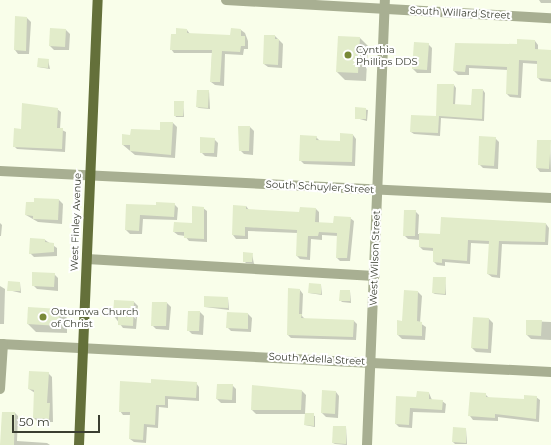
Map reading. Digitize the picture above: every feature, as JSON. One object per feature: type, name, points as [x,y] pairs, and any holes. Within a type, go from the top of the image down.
[{"type":"main road","name":"West Finley Avenue","points":[[79,445],[98,0]]},
{"type":"street","name":"South Willard Street","points":[[226,0],[385,4],[551,18]]},
{"type":"street","name":"West Wilson Street","points":[[367,445],[385,4]]},
{"type":"street","name":"South Schuyler Street","points":[[0,171],[551,198]]},
{"type":"street","points":[[86,259],[374,276]]},
{"type":"street","points":[[0,389],[2,344]]},
{"type":"street","name":"South Adella Street","points":[[2,344],[551,372]]},
{"type":"building","points":[[15,16],[27,17],[26,51],[14,50]]},
{"type":"building","points":[[50,28],[66,29],[65,47],[49,46]]},
{"type":"building","points":[[176,28],[187,29],[187,33],[230,35],[231,28],[241,29],[241,36],[245,36],[245,46],[241,46],[240,52],[222,51],[220,82],[210,82],[212,50],[170,50],[171,34],[176,34]]},
{"type":"building","points":[[264,35],[275,35],[275,39],[279,39],[278,65],[263,64]]},
{"type":"building","name":"Cynthia Phillips DDS","points":[[338,36],[360,37],[358,73],[336,72]]},
{"type":"building","points":[[517,39],[535,40],[535,49],[551,50],[551,79],[537,78],[537,61],[519,60],[518,95],[506,94],[507,67],[466,65],[465,72],[453,71],[455,43],[517,44]]},
{"type":"building","points":[[414,42],[429,43],[427,70],[412,69]]},
{"type":"building","points":[[38,58],[49,59],[48,68],[37,67]]},
{"type":"building","points":[[437,84],[454,84],[453,104],[471,105],[472,89],[483,89],[482,119],[439,116],[438,133],[410,132],[411,115],[436,116]]},
{"type":"building","points":[[197,90],[209,90],[208,108],[196,107]]},
{"type":"building","points":[[174,101],[184,101],[183,116],[174,116]]},
{"type":"building","points":[[22,103],[58,108],[57,128],[63,128],[62,149],[13,147],[14,128],[21,129]]},
{"type":"building","points":[[355,107],[366,108],[366,119],[355,119]]},
{"type":"building","points":[[160,122],[173,122],[171,155],[130,151],[130,145],[122,145],[122,134],[130,135],[131,129],[160,130]]},
{"type":"building","points":[[238,126],[250,126],[249,151],[239,151]]},
{"type":"building","points":[[340,133],[353,134],[352,162],[299,161],[300,135],[317,136],[316,140],[340,141]]},
{"type":"building","points":[[479,136],[496,137],[494,166],[478,165]]},
{"type":"building","points":[[200,137],[215,138],[214,153],[200,153]]},
{"type":"building","points":[[537,140],[551,140],[549,169],[536,168]]},
{"type":"building","points":[[34,198],[59,199],[58,220],[33,219],[33,216],[25,215],[26,202],[34,202]]},
{"type":"building","points":[[156,202],[175,203],[174,217],[140,215],[139,231],[125,230],[126,204],[156,205]]},
{"type":"building","points":[[233,205],[246,206],[246,209],[299,212],[300,207],[316,208],[315,222],[333,223],[334,216],[351,217],[347,258],[336,258],[337,233],[319,232],[318,236],[308,236],[307,257],[296,256],[297,230],[245,227],[245,236],[232,235]]},
{"type":"building","points":[[192,206],[204,207],[204,239],[184,238],[184,232],[173,232],[174,222],[192,223]]},
{"type":"building","points":[[404,210],[416,210],[415,236],[403,236]]},
{"type":"building","points":[[441,217],[546,223],[545,242],[499,241],[497,275],[487,274],[489,241],[468,240],[467,261],[442,259],[442,263],[433,262],[433,248],[419,247],[419,233],[440,234]]},
{"type":"building","points":[[30,238],[45,239],[45,242],[54,243],[54,252],[29,254]]},
{"type":"building","points":[[243,252],[253,253],[252,262],[243,262]]},
{"type":"building","points":[[32,272],[55,273],[54,287],[32,286]]},
{"type":"building","points":[[433,277],[446,277],[445,294],[432,293]]},
{"type":"building","points":[[8,281],[20,282],[20,291],[7,291]]},
{"type":"building","points":[[309,283],[321,284],[321,294],[308,293]]},
{"type":"building","points":[[288,288],[300,289],[299,314],[302,314],[301,318],[354,320],[353,337],[287,335]]},
{"type":"building","points":[[340,290],[350,290],[350,301],[339,301]]},
{"type":"building","points":[[404,290],[418,291],[417,321],[422,322],[422,336],[397,335],[397,320],[402,321]]},
{"type":"building","points":[[204,296],[228,297],[228,308],[204,307]]},
{"type":"building","points":[[114,300],[134,301],[133,326],[118,325],[118,317],[113,317]]},
{"type":"building","points":[[152,302],[167,302],[166,326],[151,326]]},
{"type":"building","name":"Ottumwa Church of Christ","points":[[28,307],[60,309],[59,326],[27,324]]},
{"type":"building","points":[[188,311],[200,311],[199,331],[187,331]]},
{"type":"building","points":[[227,312],[248,313],[248,329],[226,328]]},
{"type":"building","points":[[473,317],[489,318],[488,349],[471,348]]},
{"type":"building","points":[[526,320],[542,320],[541,336],[526,335]]},
{"type":"building","points":[[29,371],[49,372],[47,403],[50,403],[49,419],[33,418],[34,390],[28,389]]},
{"type":"building","points":[[151,379],[197,382],[196,398],[165,396],[165,405],[156,405],[155,425],[144,424],[143,440],[129,439],[130,412],[119,412],[120,381],[151,383]]},
{"type":"building","points":[[217,384],[233,384],[232,400],[216,399]]},
{"type":"building","points":[[252,385],[302,390],[301,410],[251,410]]},
{"type":"building","points":[[322,390],[336,391],[335,414],[321,413]]},
{"type":"building","points":[[417,391],[429,392],[429,399],[443,400],[442,410],[410,408],[409,425],[395,424],[396,396],[416,397]]},
{"type":"building","points":[[470,392],[486,393],[486,397],[524,399],[524,395],[537,396],[536,419],[495,414],[495,418],[468,416]]},
{"type":"building","points":[[2,412],[15,412],[14,445],[0,445]]},
{"type":"building","points":[[305,413],[314,413],[314,426],[304,425]]},
{"type":"building","points":[[333,426],[346,426],[346,444],[332,443]]},
{"type":"building","points":[[453,427],[466,428],[466,443],[452,442]]},
{"type":"place","name":"Cynthia Phillips DDS","points":[[348,55]]},
{"type":"place","name":"Ottumwa Church of Christ","points":[[43,317]]}]
